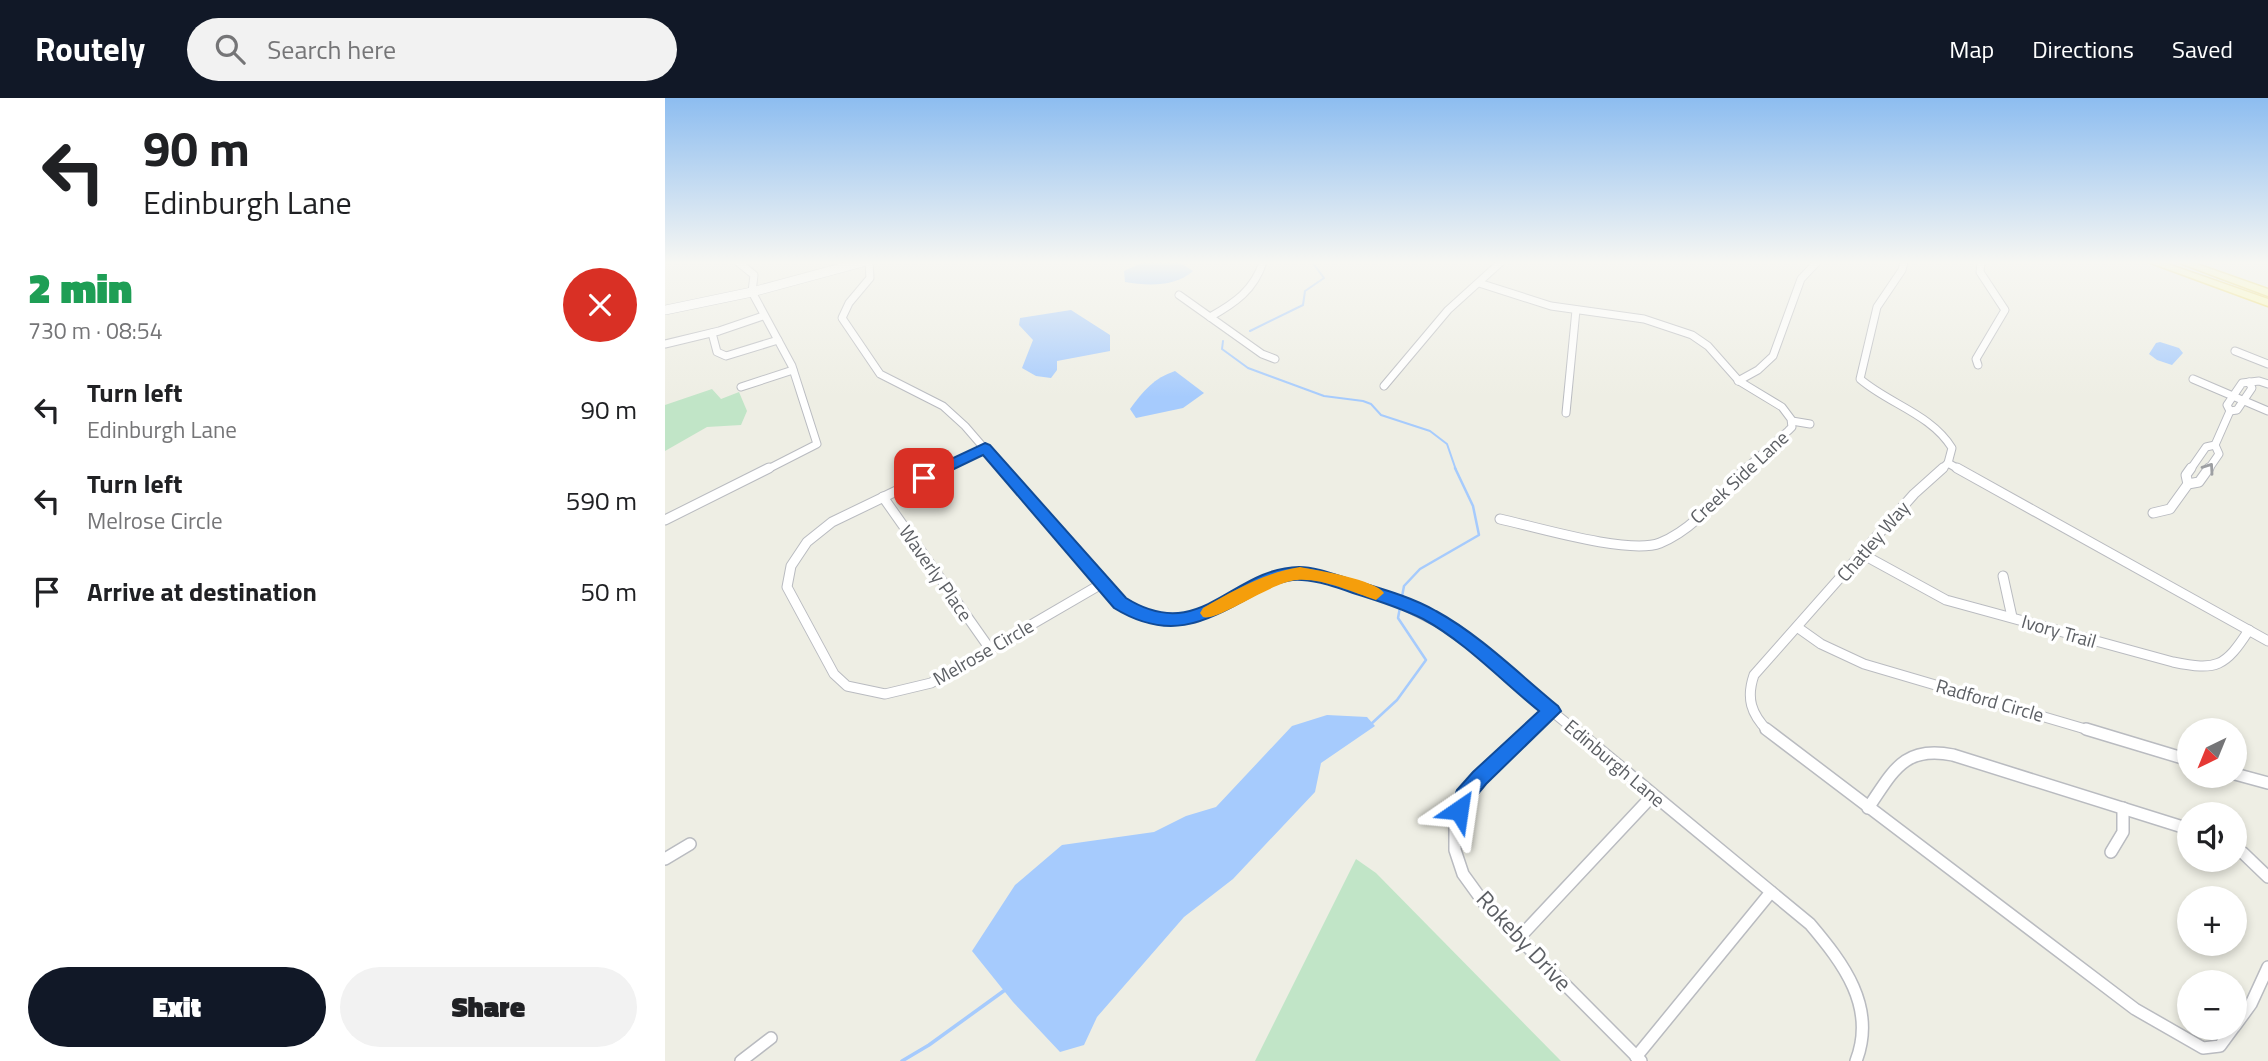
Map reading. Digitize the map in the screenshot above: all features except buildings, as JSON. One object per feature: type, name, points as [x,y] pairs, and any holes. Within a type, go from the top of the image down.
[{"type":"street","points":[[665,520],[817,444],[793,370],[759,307]]},
{"type":"street","name":"Edinburgh Lane","points":[[847,307],[843,312],[846,327],[880,374],[943,406],[985,448],[1120,603],[1138,614],[1158,620],[1182,620],[1203,615],[1258,585],[1277,577],[1300,573],[1327,578],[1375,593],[1428,614],[1453,630],[1810,924],[1846,967],[1859,995],[1863,1019],[1861,1050],[1856,1061]]},
{"type":"street","points":[[1196,307],[1262,354],[1275,359]]},
{"type":"street","points":[[1210,317],[1227,307]]},
{"type":"street","points":[[1384,386],[1452,307]]},
{"type":"street","name":"Creek Side Lane","points":[[1500,519],[1619,544],[1636,546],[1660,543],[1684,528],[1762,452],[1792,427],[1792,421],[1780,407],[1738,381],[1712,350],[1690,334],[1639,316],[1560,307]]},
{"type":"street","points":[[1738,381],[1758,370],[1773,356],[1791,307]]},
{"type":"street","points":[[1877,307],[1860,379],[1871,391],[1942,433],[1952,449],[1948,463],[2268,641]]},
{"type":"street","points":[[1978,365],[1976,359],[2005,310],[2003,307]]},
{"type":"street","points":[[1566,413],[1576,310]]},
{"type":"street","points":[[665,344],[712,333],[763,316]]},
{"type":"street","points":[[712,333],[717,352],[726,356],[778,340]]},
{"type":"street","points":[[2235,351],[2266,364],[2257,376],[2259,381]]},
{"type":"street","points":[[741,387],[793,370]]},
{"type":"street","points":[[2193,379],[2268,411]]},
{"type":"street","points":[[2230,411],[2227,405],[2242,383],[2259,381],[2268,384]]},
{"type":"street","points":[[2230,411],[2237,410],[2252,388],[2249,382]]},
{"type":"street","points":[[2153,513],[2170,509],[2188,484],[2199,482],[2219,454],[2215,445],[2230,411]]},
{"type":"street","points":[[1792,421],[1810,425]]},
{"type":"street","points":[[2188,484],[2186,475],[2206,447],[2215,445]]},
{"type":"street","name":"Melrose Circle","points":[[985,448],[832,522],[810,537],[792,560],[787,572],[787,587],[834,674],[847,686],[885,694],[931,683],[1103,583]]},
{"type":"street","name":"Chatley Way","points":[[1948,463],[1914,494],[1754,675],[1749,687],[1751,712],[1760,725],[1777,739],[1868,808],[2135,1009],[2177,1033]]},
{"type":"street","name":"Waverly Place","points":[[883,497],[990,649]]},
{"type":"street","name":"Ivory Trail","points":[[1862,554],[1946,600],[2199,667],[2216,666],[2230,660],[2249,630]]},
{"type":"street","points":[[2003,576],[2012,617]]},
{"type":"street","name":"Radford Circle","points":[[1797,628],[1821,644],[1864,664],[2177,757]]},
{"type":"street","name":"Rokeby Drive","points":[[1552,711],[1464,796],[1455,823],[1455,850],[1463,874],[1484,903],[1638,1059]]},
{"type":"street","points":[[1868,808],[1892,775],[1907,761],[1919,753],[1936,752],[1953,755],[2177,826]]},
{"type":"street","points":[[2247,777],[2268,783]]},
{"type":"street","points":[[1518,939],[1653,795]]},
{"type":"street","points":[[2111,852],[2122,841],[2123,808]]},
{"type":"street","points":[[665,859],[690,844]]},
{"type":"street","points":[[2247,857],[2268,877]]},
{"type":"street","points":[[1638,1059],[1771,892]]},
{"type":"street","name":"Chatley Way","points":[[2247,1009],[2268,967]]},
{"type":"street","points":[[741,1061],[771,1038]]},
{"type":"street","name":"Chatley Way","points":[[2189,1040],[2203,1048],[2220,1046],[2224,1040]]},
{"type":"green space","points":[[712,389],[721,399],[739,392],[747,411],[741,425],[707,427],[665,451],[665,405]]},
{"type":"green space","points":[[1356,859],[1376,873],[1561,1061],[1255,1061]]},
{"type":"water","points":[[1071,310],[1110,335],[1110,351],[1057,361],[1057,370],[1051,378],[1036,376],[1022,368],[1033,340],[1019,325],[1020,318]]},
{"type":"water","points":[[2156,343],[2179,348],[2183,353],[2172,365],[2149,354]]},
{"type":"water","points":[[1175,371],[1204,393],[1183,408],[1136,418],[1130,409],[1140,396],[1155,381]]},
{"type":"water","points":[[1327,715],[1367,717],[1375,726],[1321,763],[1315,792],[1233,879],[1184,917],[1097,1017],[1084,1045],[1060,1052],[1013,1002],[972,951],[1015,885],[1062,845],[1154,832],[1186,816],[1216,807],[1292,726]]},
{"type":"waterway","points":[[1250,331],[1299,307]]},
{"type":"waterway","points":[[1223,341],[1222,349],[1248,368],[1324,396],[1363,401],[1371,404],[1381,415],[1430,431],[1447,444],[1456,470]]},
{"type":"waterway","points":[[1370,725],[1397,700],[1426,660],[1398,618],[1404,586],[1420,569],[1479,535],[1473,506],[1455,468]]},
{"type":"waterway","points":[[902,1061],[929,1045],[1005,990]]},
{"type":"slow traffic","points":[[1209,613],[1258,585],[1277,577],[1300,573],[1376,593]]},
{"type":"route","points":[[924,478],[985,448],[1120,603],[1138,614],[1158,620],[1182,620],[1203,615],[1258,585],[1277,577],[1300,573],[1327,578],[1375,593],[1428,614],[1453,630],[1552,711],[1480,778],[1464,796],[1459,810]]}]
